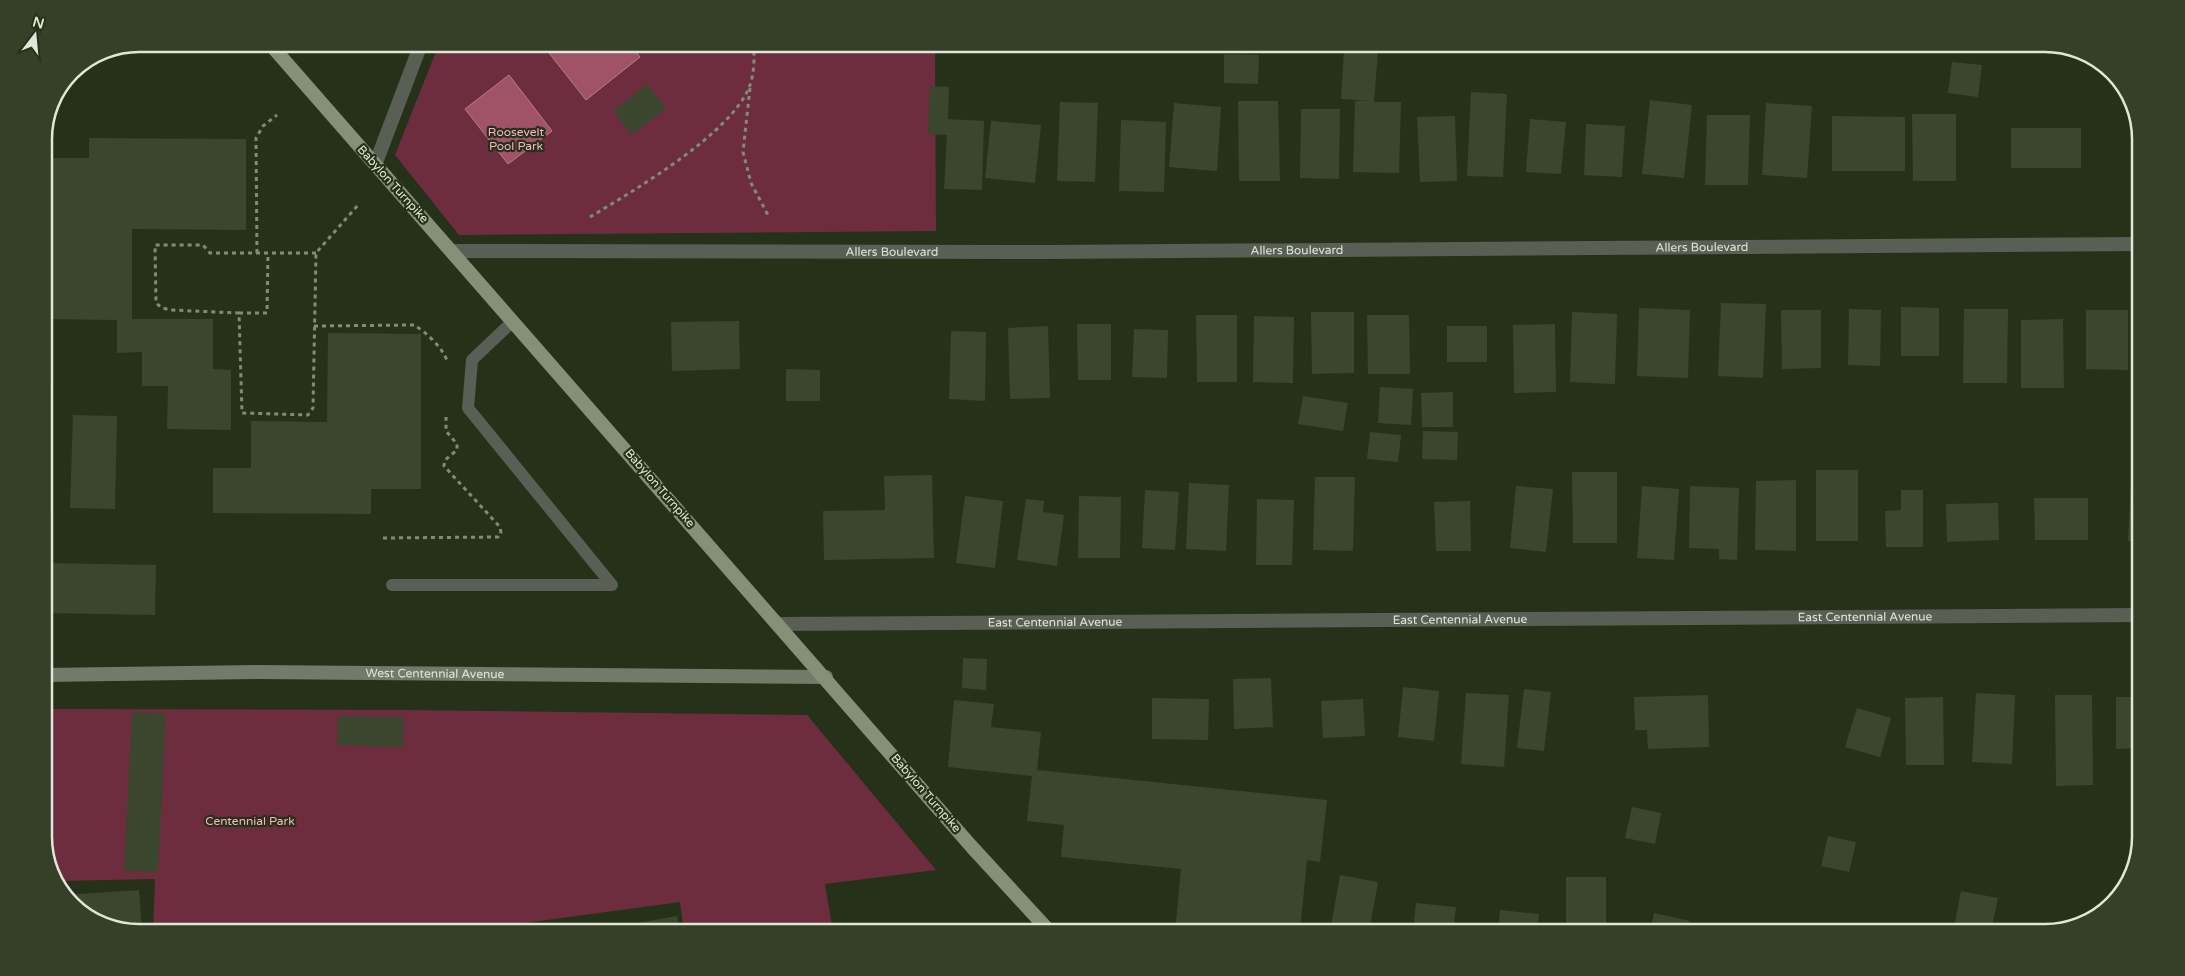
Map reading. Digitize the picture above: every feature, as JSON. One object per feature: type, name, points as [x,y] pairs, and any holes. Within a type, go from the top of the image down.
[{"type":"main road","name":"Babylon Turnpike","points":[[277,52],[780,624],[971,846],[1043,924]]},
{"type":"main road","name":"West Centennial Avenue","points":[[53,675],[258,672],[826,677]]},
{"type":"street","points":[[376,165],[418,52]]},
{"type":"street","name":"Allers Boulevard","points":[[453,251],[1049,252],[2132,244]]},
{"type":"street","name":"East Centennial Avenue","points":[[780,624],[2132,615]]},
{"type":"lane","points":[[392,585],[612,585],[468,408],[472,360],[513,321]]},
{"type":"path","points":[[752,52],[743,152],[751,183],[769,217]]},
{"type":"path","points":[[590,217],[674,164],[731,116],[750,85]]},
{"type":"path","points":[[257,253],[256,138],[263,126],[277,115]]},
{"type":"path","points":[[239,313],[242,413],[308,415],[313,408],[314,401],[316,253],[358,205]]},
{"type":"path","points":[[268,253],[267,313],[172,310],[162,308],[156,303],[155,245],[203,245],[210,253],[257,253],[268,253],[316,253]]},
{"type":"path","points":[[314,326],[414,325],[421,329],[435,344],[447,359],[447,364]]},
{"type":"path","points":[[383,538],[498,537],[502,533],[500,527],[444,466],[445,460],[456,450],[457,444],[446,431],[446,413]]},
{"type":"green space","name":"Roosevelt Pool Park","points":[[436,52],[935,52],[936,231],[459,235],[395,155]]},
{"type":"green space","name":"Centennial Park","points":[[53,709],[405,710],[807,715],[936,870],[825,884],[832,924],[683,924],[680,902],[516,924],[153,924],[155,879],[64,880],[55,859],[53,842]]},
{"type":"shaded area","points":[[548,52],[636,52],[640,57],[586,100]]},
{"type":"shaded area","points":[[509,75],[552,131],[508,164],[465,109]]},
{"type":"building","points":[[1344,52],[1378,52],[1374,102],[1401,102],[1399,173],[1353,172],[1355,101],[1369,101],[1341,99]]},
{"type":"building","points":[[1224,54],[1259,55],[1258,84],[1224,83]]},
{"type":"building","points":[[1952,62],[1982,65],[1978,97],[1948,93]]},
{"type":"building","points":[[647,84],[666,108],[632,135],[613,111]]},
{"type":"building","points":[[930,86],[949,87],[948,119],[984,121],[982,190],[944,189],[947,135],[928,134]]},
{"type":"building","points":[[1471,92],[1507,94],[1503,177],[1467,176]]},
{"type":"building","points":[[1650,100],[1692,105],[1684,178],[1642,174]]},
{"type":"building","points":[[1238,101],[1278,101],[1280,181],[1239,181]]},
{"type":"building","points":[[1060,102],[1098,103],[1095,182],[1057,181]]},
{"type":"building","points":[[1174,103],[1221,107],[1217,171],[1169,167]]},
{"type":"building","points":[[1766,103],[1812,106],[1807,178],[1762,175]]},
{"type":"building","points":[[1301,109],[1340,109],[1339,179],[1300,178]]},
{"type":"building","points":[[1912,114],[1956,114],[1956,181],[1913,181]]},
{"type":"building","points":[[1707,115],[1750,115],[1748,185],[1705,185]]},
{"type":"building","points":[[1455,116],[1457,181],[1420,182],[1417,117]]},
{"type":"building","points":[[1832,116],[1905,117],[1905,171],[1832,171]]},
{"type":"building","points":[[1530,119],[1566,122],[1561,174],[1526,172]]},
{"type":"building","points":[[1121,120],[1166,122],[1164,192],[1119,191]]},
{"type":"building","points":[[991,121],[1041,125],[1035,183],[985,178]]},
{"type":"building","points":[[1586,124],[1625,126],[1622,177],[1584,175]]},
{"type":"building","points":[[2011,128],[2081,128],[2081,168],[2011,168]]},
{"type":"building","points":[[89,138],[246,139],[246,230],[132,229],[132,319],[213,319],[213,369],[231,370],[231,430],[167,429],[168,386],[142,386],[142,352],[117,353],[117,320],[53,319],[53,158],[89,158]]},
{"type":"building","points":[[1721,303],[1766,304],[1763,378],[1718,376]]},
{"type":"building","points":[[1901,307],[1939,308],[1939,356],[1901,356]]},
{"type":"building","points":[[1639,308],[1690,310],[1688,378],[1637,376]]},
{"type":"building","points":[[1849,309],[1881,310],[1880,366],[1848,365]]},
{"type":"building","points":[[1964,309],[2008,309],[2007,383],[1963,383]]},
{"type":"building","points":[[1781,310],[1821,310],[1821,368],[1782,369]]},
{"type":"building","points":[[2086,310],[2128,310],[2128,370],[2086,369]]},
{"type":"building","points":[[1311,312],[1354,312],[1354,373],[1312,374]]},
{"type":"building","points":[[1572,312],[1617,314],[1615,384],[1570,382]]},
{"type":"building","points":[[1196,315],[1237,315],[1237,382],[1197,382]]},
{"type":"building","points":[[1367,315],[1409,315],[1410,374],[1368,374]]},
{"type":"building","points":[[1254,316],[1294,317],[1293,383],[1253,382]]},
{"type":"building","points":[[2063,319],[2064,388],[2021,388],[2021,320]]},
{"type":"building","points":[[739,321],[740,369],[672,371],[671,322]]},
{"type":"building","points":[[1077,324],[1111,324],[1111,380],[1078,380]]},
{"type":"building","points":[[1555,324],[1556,392],[1514,393],[1513,325]]},
{"type":"building","points":[[1048,326],[1050,398],[1010,399],[1008,328]]},
{"type":"building","points":[[1447,326],[1487,326],[1487,362],[1447,362]]},
{"type":"building","points":[[1134,329],[1168,330],[1167,378],[1132,377]]},
{"type":"building","points":[[951,331],[986,332],[985,401],[949,399]]},
{"type":"building","points":[[328,333],[421,334],[421,489],[371,489],[371,514],[213,513],[213,468],[251,468],[251,421],[327,422]]},
{"type":"building","points":[[786,369],[820,370],[820,401],[786,401]]},
{"type":"building","points":[[1380,387],[1413,389],[1411,425],[1378,423]]},
{"type":"building","points":[[1453,392],[1453,427],[1422,427],[1421,393]]},
{"type":"building","points":[[1303,396],[1348,403],[1343,431],[1298,424]]},
{"type":"building","points":[[73,415],[117,416],[115,509],[70,508]]},
{"type":"building","points":[[1423,431],[1458,432],[1457,460],[1422,459]]},
{"type":"building","points":[[1370,432],[1401,435],[1398,462],[1367,459]]},
{"type":"building","points":[[1816,470],[1858,470],[1858,541],[1816,541]]},
{"type":"building","points":[[1572,472],[1617,472],[1617,543],[1573,543]]},
{"type":"building","points":[[932,475],[934,558],[824,560],[823,511],[885,510],[884,476]]},
{"type":"building","points":[[1315,477],[1355,477],[1353,551],[1313,550]]},
{"type":"building","points":[[2131,478],[2132,478],[2132,541],[2128,541]]},
{"type":"building","points":[[1796,480],[1796,551],[1755,550],[1756,481]]},
{"type":"building","points":[[1189,483],[1229,485],[1226,551],[1186,549]]},
{"type":"building","points":[[1516,486],[1553,489],[1546,552],[1510,548]]},
{"type":"building","points":[[1642,486],[1679,489],[1674,560],[1637,558]]},
{"type":"building","points":[[1690,486],[1739,488],[1737,560],[1719,559],[1719,549],[1689,548]]},
{"type":"building","points":[[1145,490],[1179,492],[1175,550],[1142,548]]},
{"type":"building","points":[[1901,490],[1923,490],[1923,547],[1886,547],[1885,511],[1901,510]]},
{"type":"building","points":[[965,496],[1003,501],[995,568],[956,563]]},
{"type":"building","points":[[1079,496],[1121,497],[1120,558],[1078,558]]},
{"type":"building","points":[[2034,498],[2088,498],[2088,540],[2035,540]]},
{"type":"building","points":[[1026,499],[1044,501],[1043,512],[1064,515],[1057,566],[1017,560]]},
{"type":"building","points":[[1257,499],[1294,500],[1292,565],[1256,565]]},
{"type":"building","points":[[1470,501],[1471,551],[1436,551],[1434,502]]},
{"type":"building","points":[[1998,503],[1999,540],[1947,542],[1946,504]]},
{"type":"building","points":[[53,563],[156,565],[155,615],[53,613]]},
{"type":"building","points":[[963,658],[987,659],[986,690],[962,688]]},
{"type":"building","points":[[1271,678],[1273,727],[1234,729],[1233,679]]},
{"type":"building","points":[[1403,687],[1439,691],[1434,741],[1398,737]]},
{"type":"building","points":[[1524,689],[1551,692],[1544,751],[1517,748]]},
{"type":"building","points":[[1466,693],[1509,695],[1504,767],[1461,764]]},
{"type":"building","points":[[1976,693],[2015,695],[2012,764],[1972,762]]},
{"type":"building","points":[[1708,695],[1709,747],[1648,749],[1647,730],[1635,730],[1634,697]]},
{"type":"building","points":[[2055,695],[2092,695],[2093,785],[2056,786]]},
{"type":"building","points":[[1943,697],[1944,765],[1906,765],[1905,698]]},
{"type":"building","points":[[2116,697],[2132,697],[2132,748],[2116,749]]},
{"type":"building","points":[[1152,698],[1209,699],[1208,740],[1152,739]]},
{"type":"building","points":[[1363,699],[1365,736],[1323,738],[1321,701]]},
{"type":"building","points":[[954,700],[994,704],[991,727],[1041,732],[1037,770],[1327,800],[1320,862],[1307,860],[1301,924],[1176,924],[1181,869],[1061,857],[1064,825],[1027,821],[1032,776],[948,767]]},
{"type":"building","points":[[1857,708],[1891,718],[1880,757],[1845,747]]},
{"type":"building","points":[[132,712],[166,714],[158,872],[124,871]]},
{"type":"building","points":[[338,716],[404,717],[403,747],[337,745]]},
{"type":"building","points":[[1632,807],[1661,813],[1655,844],[1625,838]]},
{"type":"building","points":[[1828,836],[1856,842],[1849,872],[1821,866]]},
{"type":"building","points":[[1340,875],[1378,882],[1370,924],[1331,924]]},
{"type":"building","points":[[1566,877],[1606,877],[1606,924],[1566,924]]},
{"type":"building","points":[[139,890],[141,924],[123,922],[106,917],[87,906],[75,894]]},
{"type":"building","points":[[1961,891],[1998,898],[1993,924],[1955,924]]},
{"type":"building","points":[[1416,903],[1456,907],[1454,924],[1414,924]]},
{"type":"building","points":[[1500,910],[1539,914],[1538,924],[1499,924]]},
{"type":"building","points":[[1654,913],[1690,921],[1689,924],[1652,924]]},
{"type":"building","points":[[677,916],[678,924],[632,924]]}]
